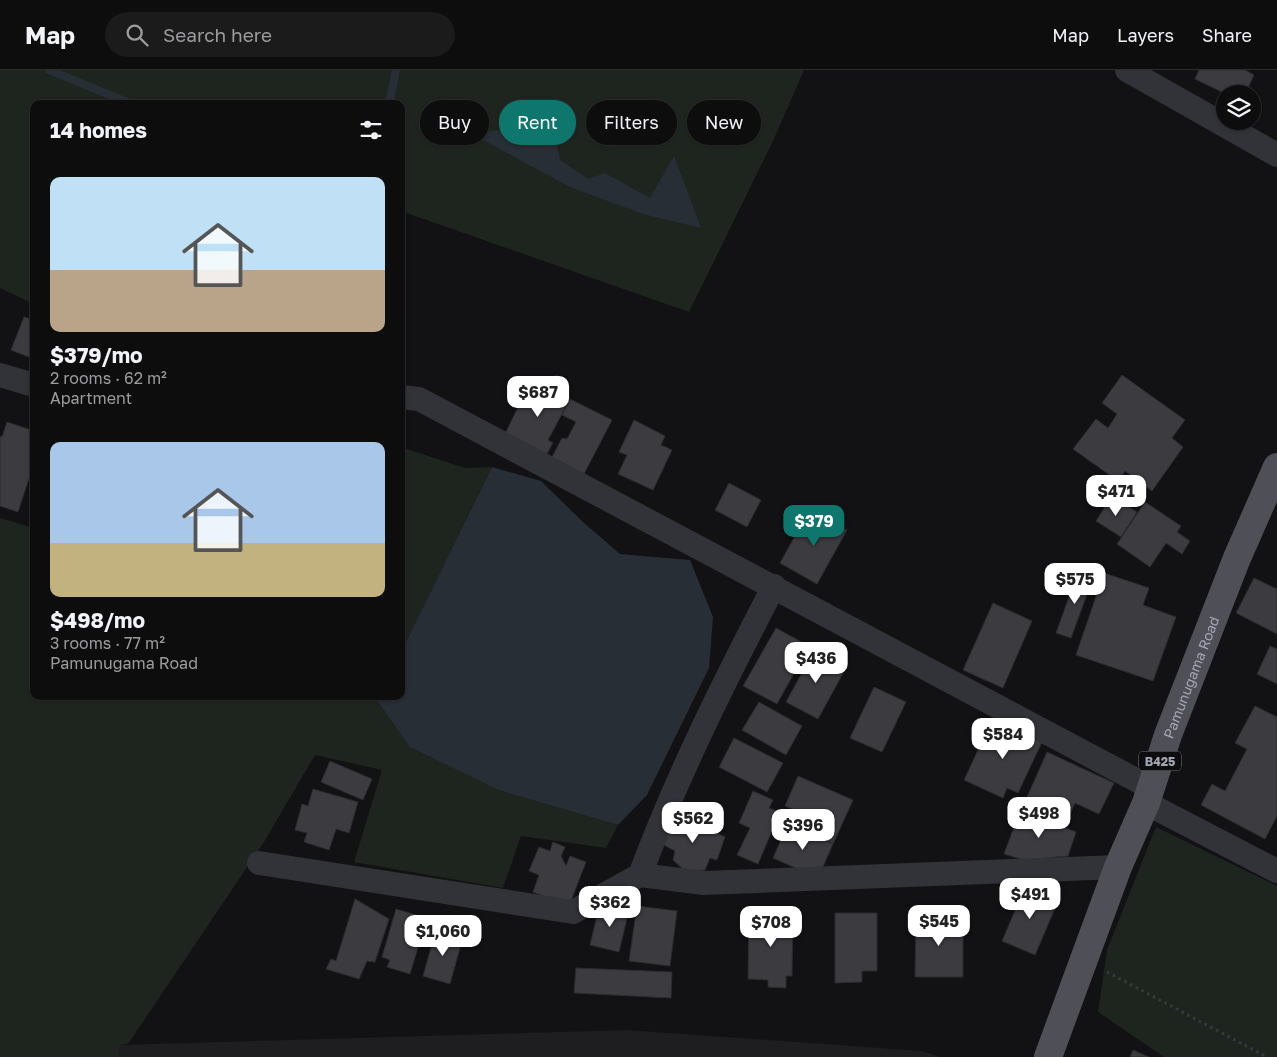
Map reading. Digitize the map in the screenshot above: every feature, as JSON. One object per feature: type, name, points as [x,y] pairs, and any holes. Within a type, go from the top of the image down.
[{"type":"main road","name":"Pamunugama Road","points":[[1048,1057],[1118,866],[1148,795],[1168,735],[1237,558],[1277,467]]},
{"type":"street","points":[[1126,70],[1277,155]]},
{"type":"street","points":[[0,375],[30,384]]},
{"type":"street","points":[[405,397],[419,399],[774,586],[1148,795],[1277,872]]},
{"type":"street","points":[[640,875],[656,831],[727,676],[774,586]]},
{"type":"street","points":[[259,863],[573,912],[640,875],[704,883],[1118,866]]},
{"type":"path","points":[[1084,960],[1267,1057]]},
{"type":"shaded area","points":[[0,70],[804,70],[773,141],[689,312],[405,212],[405,100],[30,100],[30,302],[0,288]]},
{"type":"shaded area","points":[[499,130],[499,145],[557,145],[560,160],[588,179],[605,173],[650,198],[674,156],[701,228],[643,214],[570,187],[489,143],[489,131]]},
{"type":"shaded area","points":[[405,448],[465,468],[492,467],[405,644]]},
{"type":"shaded area","points":[[492,467],[541,481],[584,523],[620,554],[690,560],[713,617],[709,668],[647,795],[618,825],[501,791],[410,747],[377,700],[405,700],[405,644]]},
{"type":"shaded area","points":[[0,518],[30,527],[30,700],[377,700],[501,791],[618,825],[606,848],[521,836],[503,888],[354,862],[382,770],[315,755],[264,842],[128,1044],[119,1045],[119,1057],[0,1057]]},
{"type":"shaded area","points":[[1156,827],[1277,886],[1277,1057],[1164,1057],[1098,1012],[1107,950]]},
{"type":"shaded area","points":[[627,1030],[922,1051],[940,1057],[119,1057],[119,1045]]},
{"type":"building","points":[[1199,70],[1245,70],[1254,75],[1249,85],[1216,85],[1216,89],[1195,79]]},
{"type":"building","points":[[24,317],[30,319],[30,357],[11,350]]},
{"type":"building","points":[[556,375],[565,380],[559,392],[570,399],[548,440],[553,443],[544,459],[503,438],[521,401],[527,403],[536,384],[542,386],[547,377],[553,380]]},
{"type":"building","points":[[1122,375],[1185,420],[1172,438],[1183,447],[1152,491],[1125,471],[1118,481],[1073,449],[1096,419],[1108,428],[1117,414],[1102,403]]},
{"type":"building","points":[[570,399],[612,420],[583,476],[551,459],[562,438],[567,439],[576,422],[562,415]]},
{"type":"building","points":[[634,420],[665,436],[661,445],[672,450],[653,490],[618,474],[627,455],[619,452]]},
{"type":"building","points":[[7,422],[30,430],[30,475],[18,512],[0,506],[0,436],[2,437]]},
{"type":"building","points":[[729,483],[761,500],[747,527],[715,510]]},
{"type":"building","points":[[1112,496],[1137,512],[1121,537],[1096,521]]},
{"type":"building","points":[[1145,502],[1181,526],[1177,532],[1190,541],[1182,554],[1166,543],[1150,567],[1117,544]]},
{"type":"building","points":[[810,509],[847,530],[817,584],[780,563]]},
{"type":"building","points":[[1078,572],[1093,578],[1071,638],[1056,633]]},
{"type":"building","points":[[1104,573],[1149,588],[1143,605],[1176,617],[1153,681],[1076,655]]},
{"type":"building","points":[[1254,578],[1277,589],[1277,634],[1236,613]]},
{"type":"building","points":[[993,603],[1032,621],[1003,688],[963,670]]},
{"type":"building","points":[[776,628],[809,646],[777,704],[743,686]]},
{"type":"building","points":[[1270,646],[1277,649],[1277,684],[1257,674]]},
{"type":"building","points":[[815,649],[847,666],[818,719],[786,702]]},
{"type":"building","points":[[874,687],[906,702],[882,752],[850,738]]},
{"type":"building","points":[[759,702],[802,726],[786,755],[742,730]]},
{"type":"building","points":[[1255,706],[1277,717],[1277,816],[1265,839],[1201,805],[1212,784],[1225,791],[1247,749],[1235,743]]},
{"type":"building","points":[[992,720],[1042,742],[1018,793],[1007,788],[1003,798],[964,780]]},
{"type":"building","points":[[734,738],[783,763],[767,792],[719,767]]},
{"type":"building","points":[[1047,752],[1114,783],[1099,814],[1075,803],[1065,825],[1023,806]]},
{"type":"building","points":[[330,761],[372,779],[363,800],[321,782]]},
{"type":"building","points":[[798,776],[853,800],[833,844],[788,824],[800,812],[785,806]]},
{"type":"building","points":[[313,789],[358,802],[349,833],[336,829],[329,850],[304,842],[307,833],[295,830],[302,804],[308,806]]},
{"type":"building","points":[[753,791],[773,800],[769,808],[780,812],[758,864],[737,855],[750,828],[739,823]]},
{"type":"building","points":[[1020,811],[1076,832],[1068,856],[1024,860],[1004,854]]},
{"type":"building","points":[[676,813],[725,837],[717,860],[710,858],[705,870],[685,871],[673,860],[675,851],[662,844]]},
{"type":"building","points":[[788,824],[833,844],[818,878],[773,858]]},
{"type":"building","points":[[553,842],[565,847],[561,856],[566,866],[570,856],[586,862],[569,906],[533,892],[539,875],[529,871],[539,847],[550,851]]},
{"type":"building","points":[[1026,885],[1059,899],[1035,955],[1002,941]]},
{"type":"building","points":[[355,899],[389,919],[375,962],[367,961],[359,979],[326,969],[331,959],[336,961]]},
{"type":"building","points":[[600,903],[629,910],[619,952],[590,945]]},
{"type":"building","points":[[637,906],[677,911],[670,966],[629,961]]},
{"type":"building","points":[[396,909],[427,918],[410,974],[387,967],[390,960],[382,957]]},
{"type":"building","points":[[835,913],[877,913],[877,971],[862,971],[862,982],[835,983]]},
{"type":"building","points":[[749,914],[793,914],[792,976],[786,976],[786,988],[768,987],[768,980],[748,979]]},
{"type":"building","points":[[963,917],[963,977],[915,977],[916,918]]},
{"type":"building","points":[[436,930],[463,937],[450,984],[423,976]]},
{"type":"building","points":[[576,968],[672,972],[671,998],[574,993]]},
{"type":"building","points":[[1133,1050],[1149,1057],[1130,1057]]},
{"type":"waterway","points":[[49,70],[122,100]]},
{"type":"waterway","points":[[390,100],[396,70]]}]
